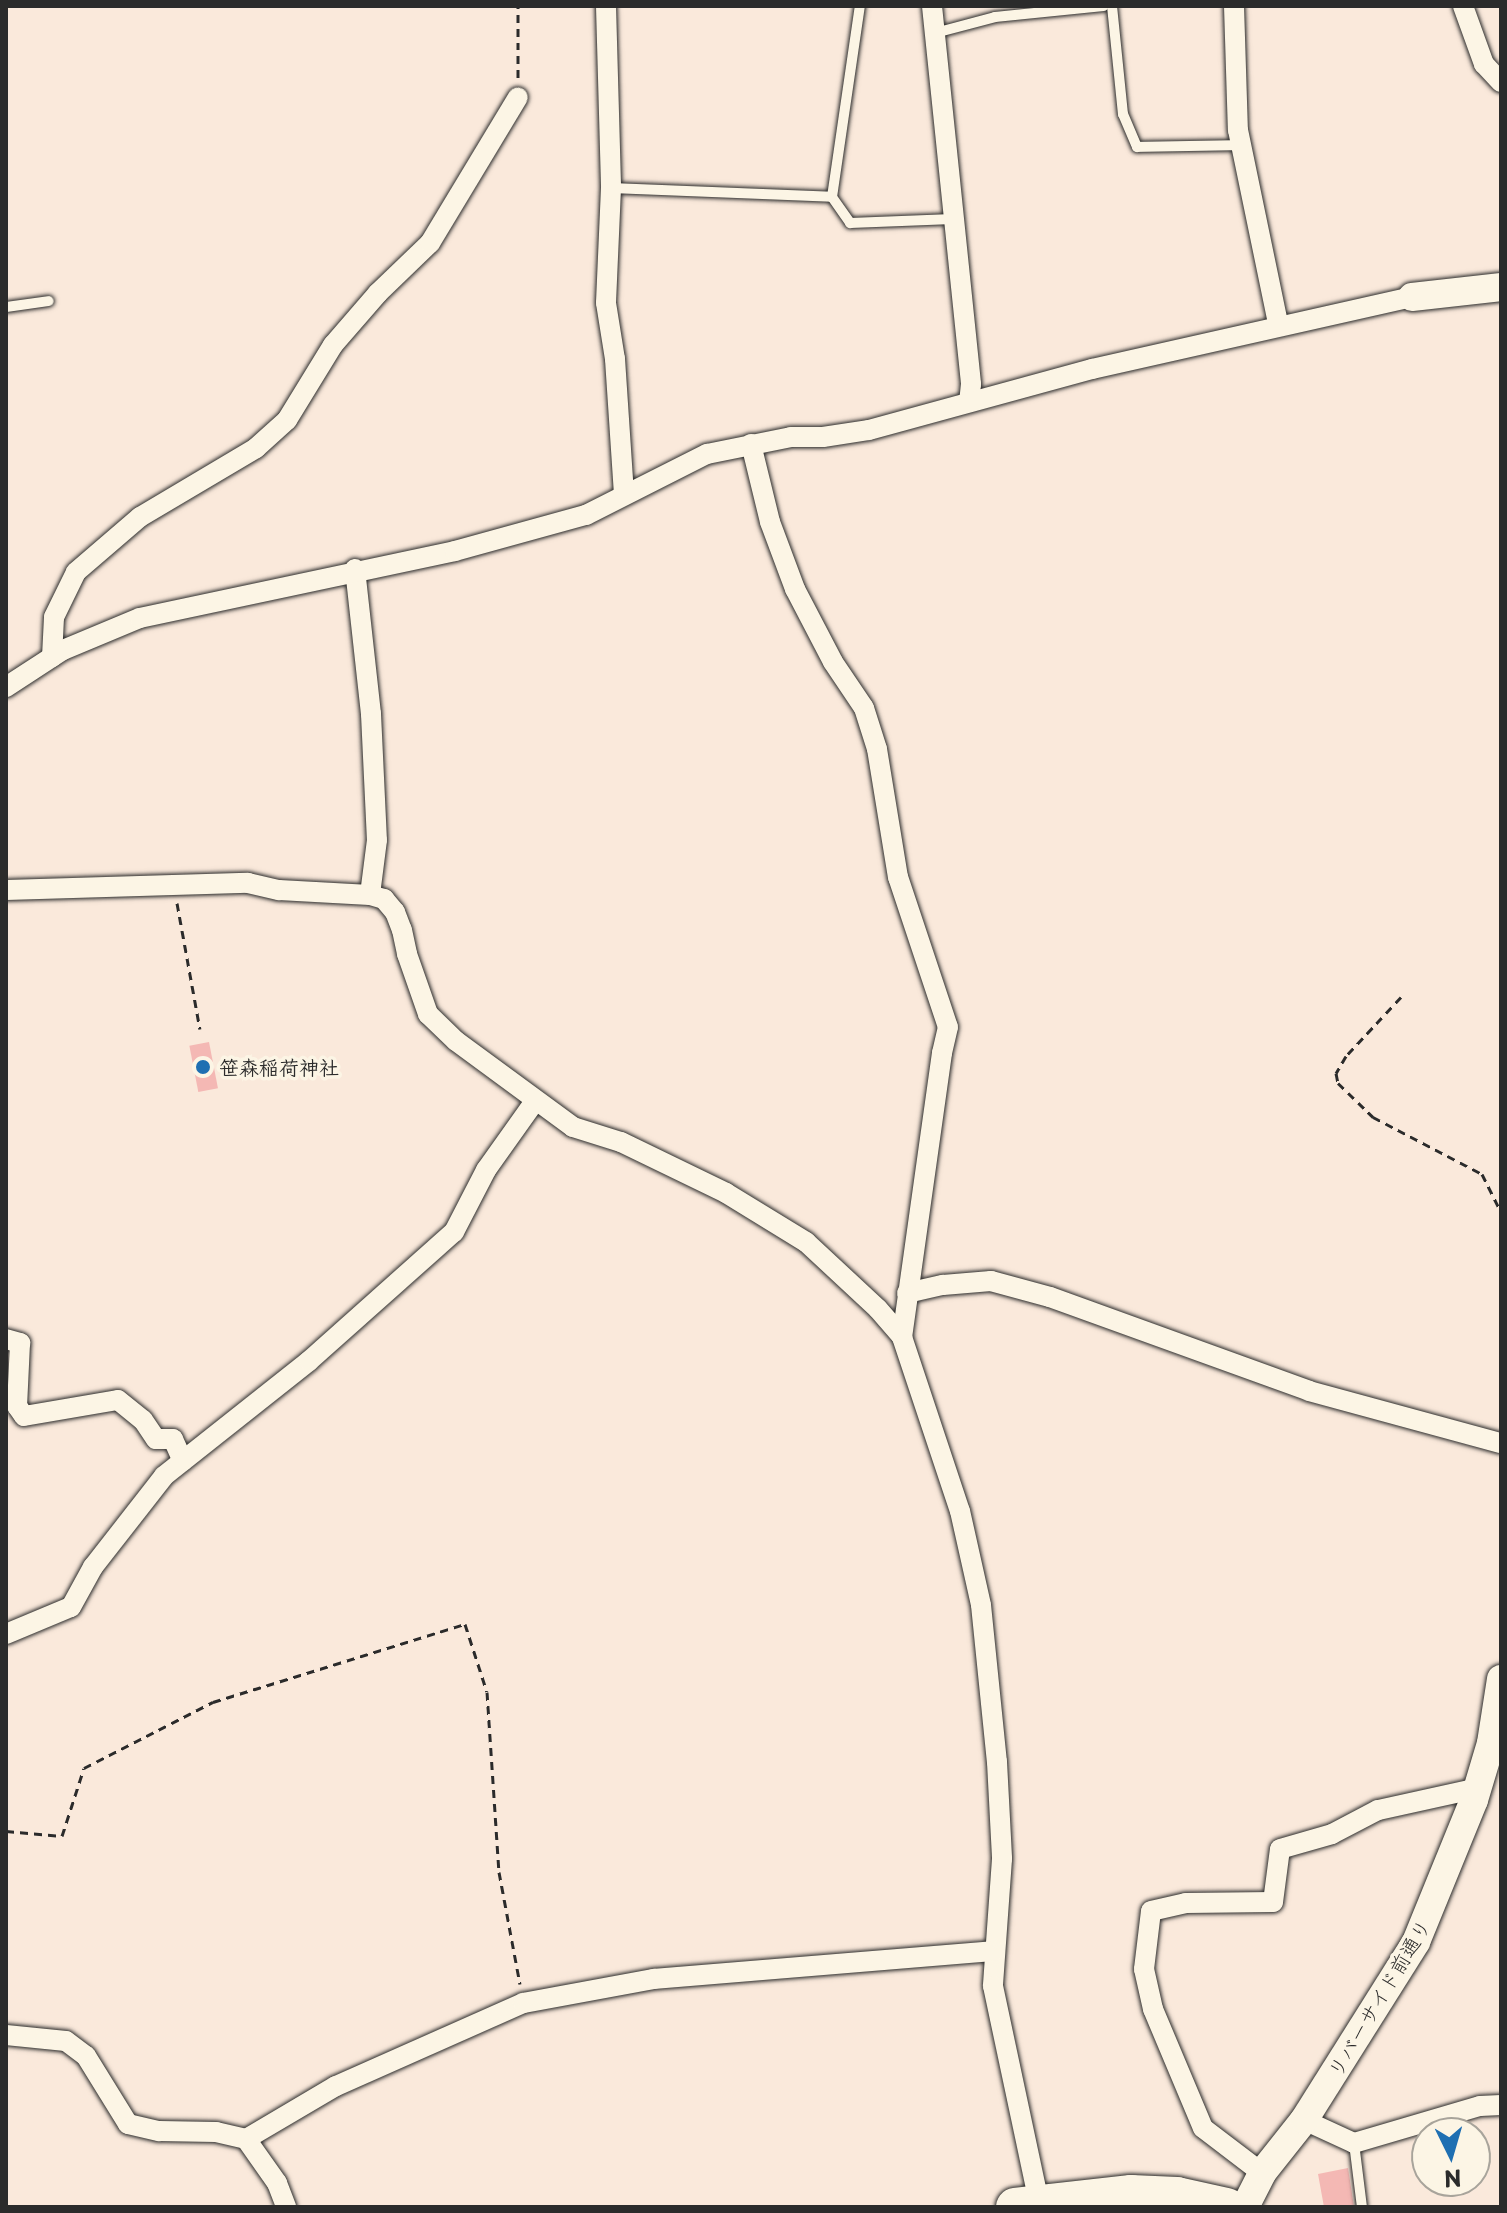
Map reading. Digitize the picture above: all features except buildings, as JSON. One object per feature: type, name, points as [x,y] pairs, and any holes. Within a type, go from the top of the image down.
[{"type":"highway","points":[[1032,2206],[1131,2194],[1177,2196],[1227,2207]]},
{"type":"street","points":[[606,6],[611,188],[606,303],[615,359],[624,494]]},
{"type":"street","points":[[932,6],[971,384],[969,402]]},
{"type":"street","points":[[1234,6],[1241,145],[1278,324]]},
{"type":"street","points":[[1463,6],[1484,64],[1501,82]]},
{"type":"street","points":[[52,657],[54,617],[76,572],[140,517],[256,448],[287,420],[333,345],[378,293],[430,243],[518,97]]},
{"type":"street","points":[[6,687],[52,657],[140,618],[355,569],[455,551],[586,515],[707,454],[751,444],[869,430],[1278,324],[1412,297],[1501,287]]},
{"type":"street","points":[[751,444],[770,522],[795,589],[833,662],[864,708],[877,749],[898,877],[948,1027],[902,1337]]},
{"type":"street","points":[[355,569],[371,714],[377,840],[370,895]]},
{"type":"street","points":[[6,890],[56,891],[173,883],[248,883],[279,890],[370,895],[384,899],[395,912],[428,1014],[456,1041],[573,1127],[621,1142],[726,1193],[806,1242],[878,1309],[902,1337],[960,1511],[981,1605],[997,1762],[1002,1859],[993,1986],[1032,2206]]},
{"type":"street","points":[[6,1634],[71,1607],[93,1567],[164,1476],[309,1361],[454,1232],[486,1170],[535,1101]]},
{"type":"street","points":[[907,1293],[943,1285],[991,1281],[1050,1297],[1309,1391],[1501,1443]]},
{"type":"street","points":[[6,1339],[20,1343],[17,1406],[24,1416],[118,1400],[143,1420],[156,1439],[173,1439],[183,1461]]},
{"type":"street","name":"リバーサイド前通り","points":[[1245,2207],[1262,2173],[1304,2120],[1416,1942],[1446,1876],[1496,1743],[1501,1679]]},
{"type":"street","points":[[1262,2173],[1203,2128],[1186,2088],[1153,2009],[1144,1969],[1151,1911],[1186,1903],[1273,1902],[1280,1849],[1332,1834],[1378,1810],[1478,1788]]},
{"type":"street","points":[[246,2139],[336,2086],[523,2003],[654,1979],[995,1951]]},
{"type":"street","points":[[6,2035],[66,2041],[86,2056],[128,2124],[159,2131],[216,2132],[246,2139],[277,2183],[286,2207]]},
{"type":"street","points":[[1304,2120],[1354,2143],[1480,2106],[1501,2105]]},
{"type":"lane","points":[[860,6],[832,197],[850,223],[953,219]]},
{"type":"lane","points":[[935,33],[995,17],[1103,6]]},
{"type":"lane","points":[[1112,6],[1123,114],[1137,147],[1241,145]]},
{"type":"lane","points":[[611,188],[832,197]]},
{"type":"lane","points":[[6,307],[49,301]]},
{"type":"lane","points":[[1354,2143],[1362,2207]]},
{"type":"path","points":[[518,6],[518,97]]},
{"type":"path","points":[[173,883],[200,1029]]},
{"type":"path","points":[[1401,997],[1346,1056],[1336,1073],[1338,1083],[1373,1117],[1482,1174],[1501,1212]]},
{"type":"path","points":[[6,1831],[62,1836],[84,1768],[213,1702],[465,1624],[487,1692],[499,1872],[523,2003]]},
{"type":"place","name":"笹森稲荷神社","points":[[203,1067]]}]
